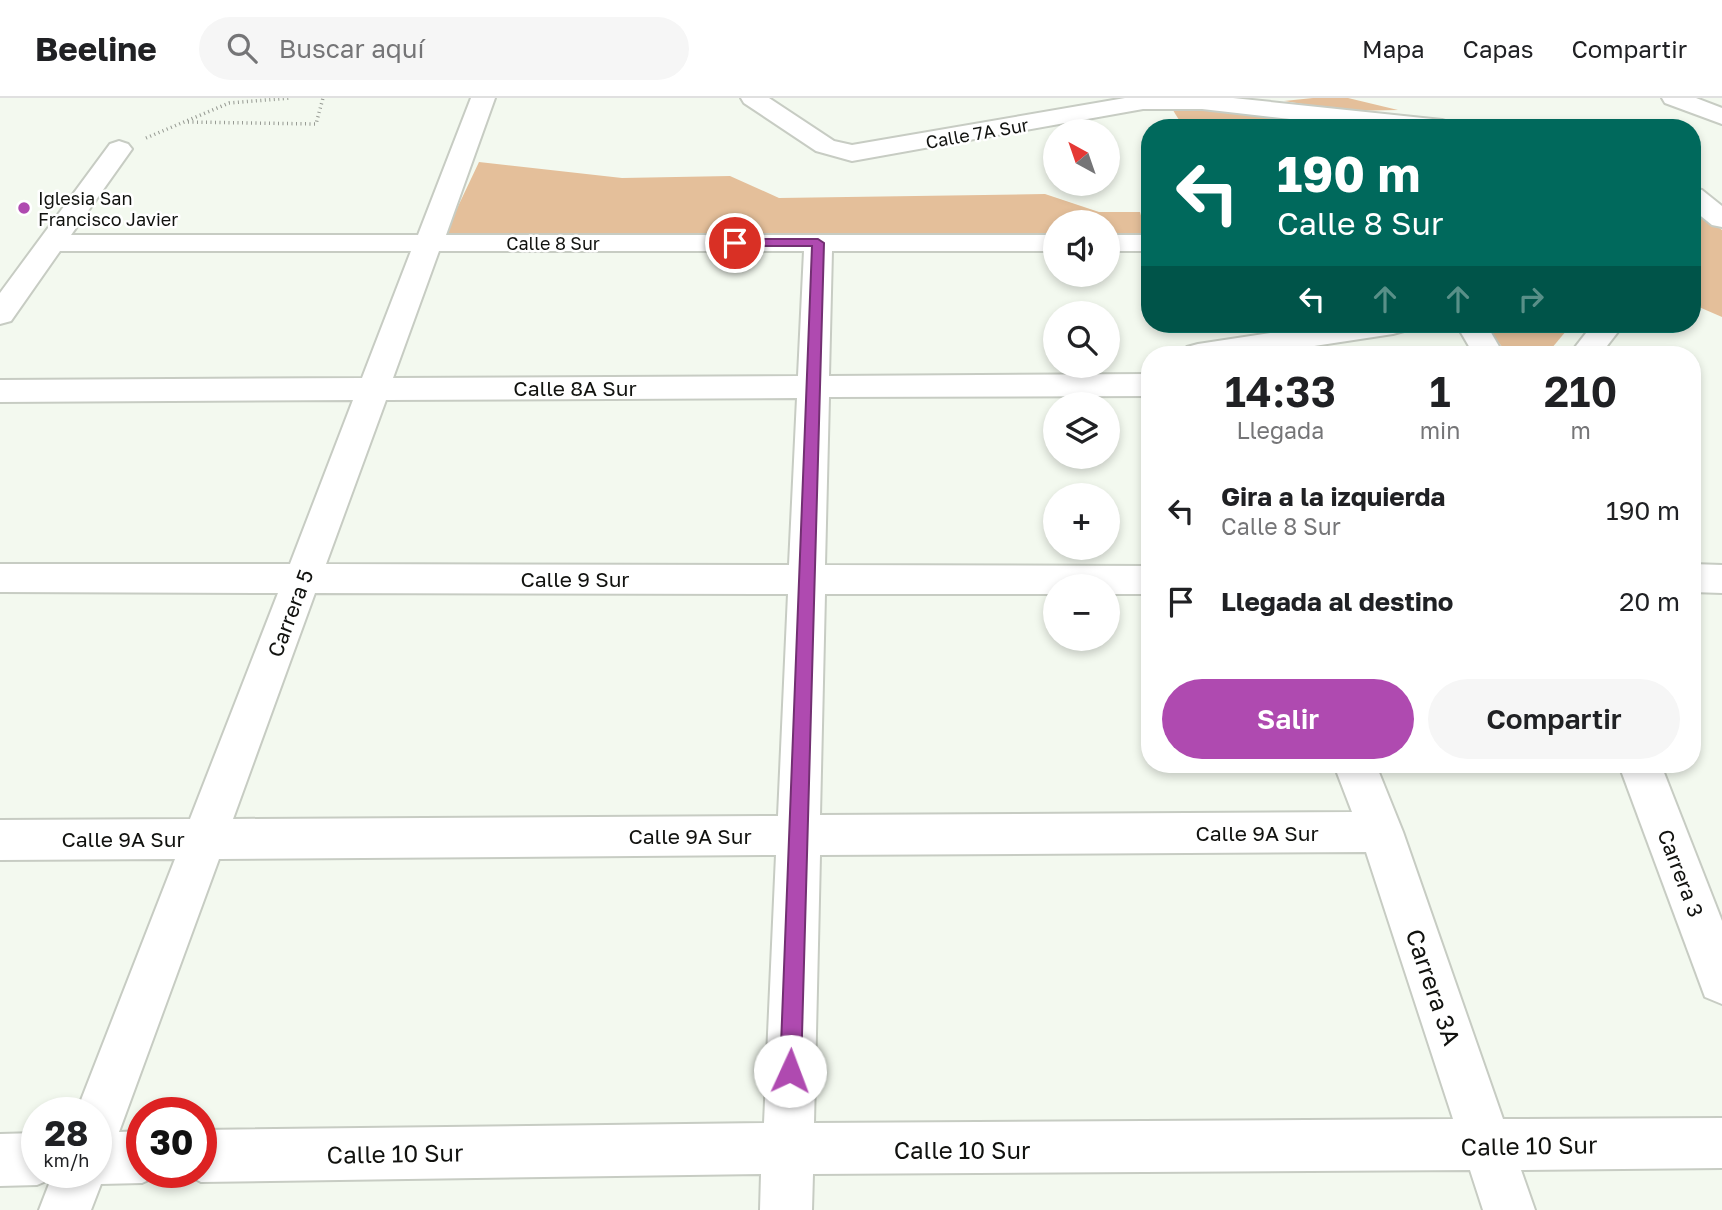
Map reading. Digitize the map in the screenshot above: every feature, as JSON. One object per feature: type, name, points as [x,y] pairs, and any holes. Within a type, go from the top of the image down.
[{"type":"street","name":"Carrera 5","points":[[107,1097],[483,98]]},
{"type":"street","name":"Calle 7A Sur","points":[[753,98],[825,146],[852,153],[1153,100],[1376,109],[1419,106],[1441,119]]},
{"type":"street","points":[[1674,98],[1722,117]]},
{"type":"street","name":"Calle 7A Sur","points":[[1376,109],[1419,119]]},
{"type":"street","points":[[0,314],[119,149]]},
{"type":"street","points":[[1704,199],[1722,219]]},
{"type":"street","name":"Calle 8 Sur","points":[[51,243],[1043,243]]},
{"type":"street","points":[[786,1210],[818,243]]},
{"type":"street","points":[[1120,243],[1141,243]]},
{"type":"street","points":[[1255,346],[1337,333]]},
{"type":"street","name":"Calle 8A Sur","points":[[0,391],[1141,385]]},
{"type":"street","name":"Calle 9 Sur","points":[[0,578],[1141,580]]},
{"type":"street","points":[[1701,578],[1722,579]]},
{"type":"street","name":"Carrera 3A","points":[[1358,773],[1489,1146],[1508,1210]]},
{"type":"street","name":"Carrera 3","points":[[1643,773],[1722,981]]},
{"type":"street","name":"Calle 9A Sur","points":[[0,840],[1381,832]]},
{"type":"street","name":"Calle 10 Sur","points":[[217,1156],[451,1151],[1722,1143]]},
{"type":"street","points":[[0,1160],[21,1159]]},
{"type":"street","points":[[65,1210],[73,1188]]},
{"type":"path","points":[[119,149],[229,103],[291,98]]},
{"type":"path","points":[[184,122],[316,124],[323,98]]},
{"type":"shaded area","points":[[1348,98],[1398,110],[1345,111],[1284,101]]},
{"type":"shaded area","points":[[1171,107],[1280,119],[1178,119]]},
{"type":"shaded area","points":[[479,162],[622,178],[730,176],[779,198],[1043,194],[1093,210],[1043,210],[1043,234],[444,236]]},
{"type":"shaded area","points":[[1120,212],[1140,212],[1141,234],[1120,234]]},
{"type":"shaded area","points":[[1701,214],[1722,230],[1722,317],[1701,308]]},
{"type":"shaded area","points":[[1491,333],[1564,333],[1554,346],[1501,346]]},
{"type":"place","name":"Iglesia San Francisco Javier","points":[[24,208]]},
{"type":"route","points":[[735,243],[818,243],[790,1071]]}]
